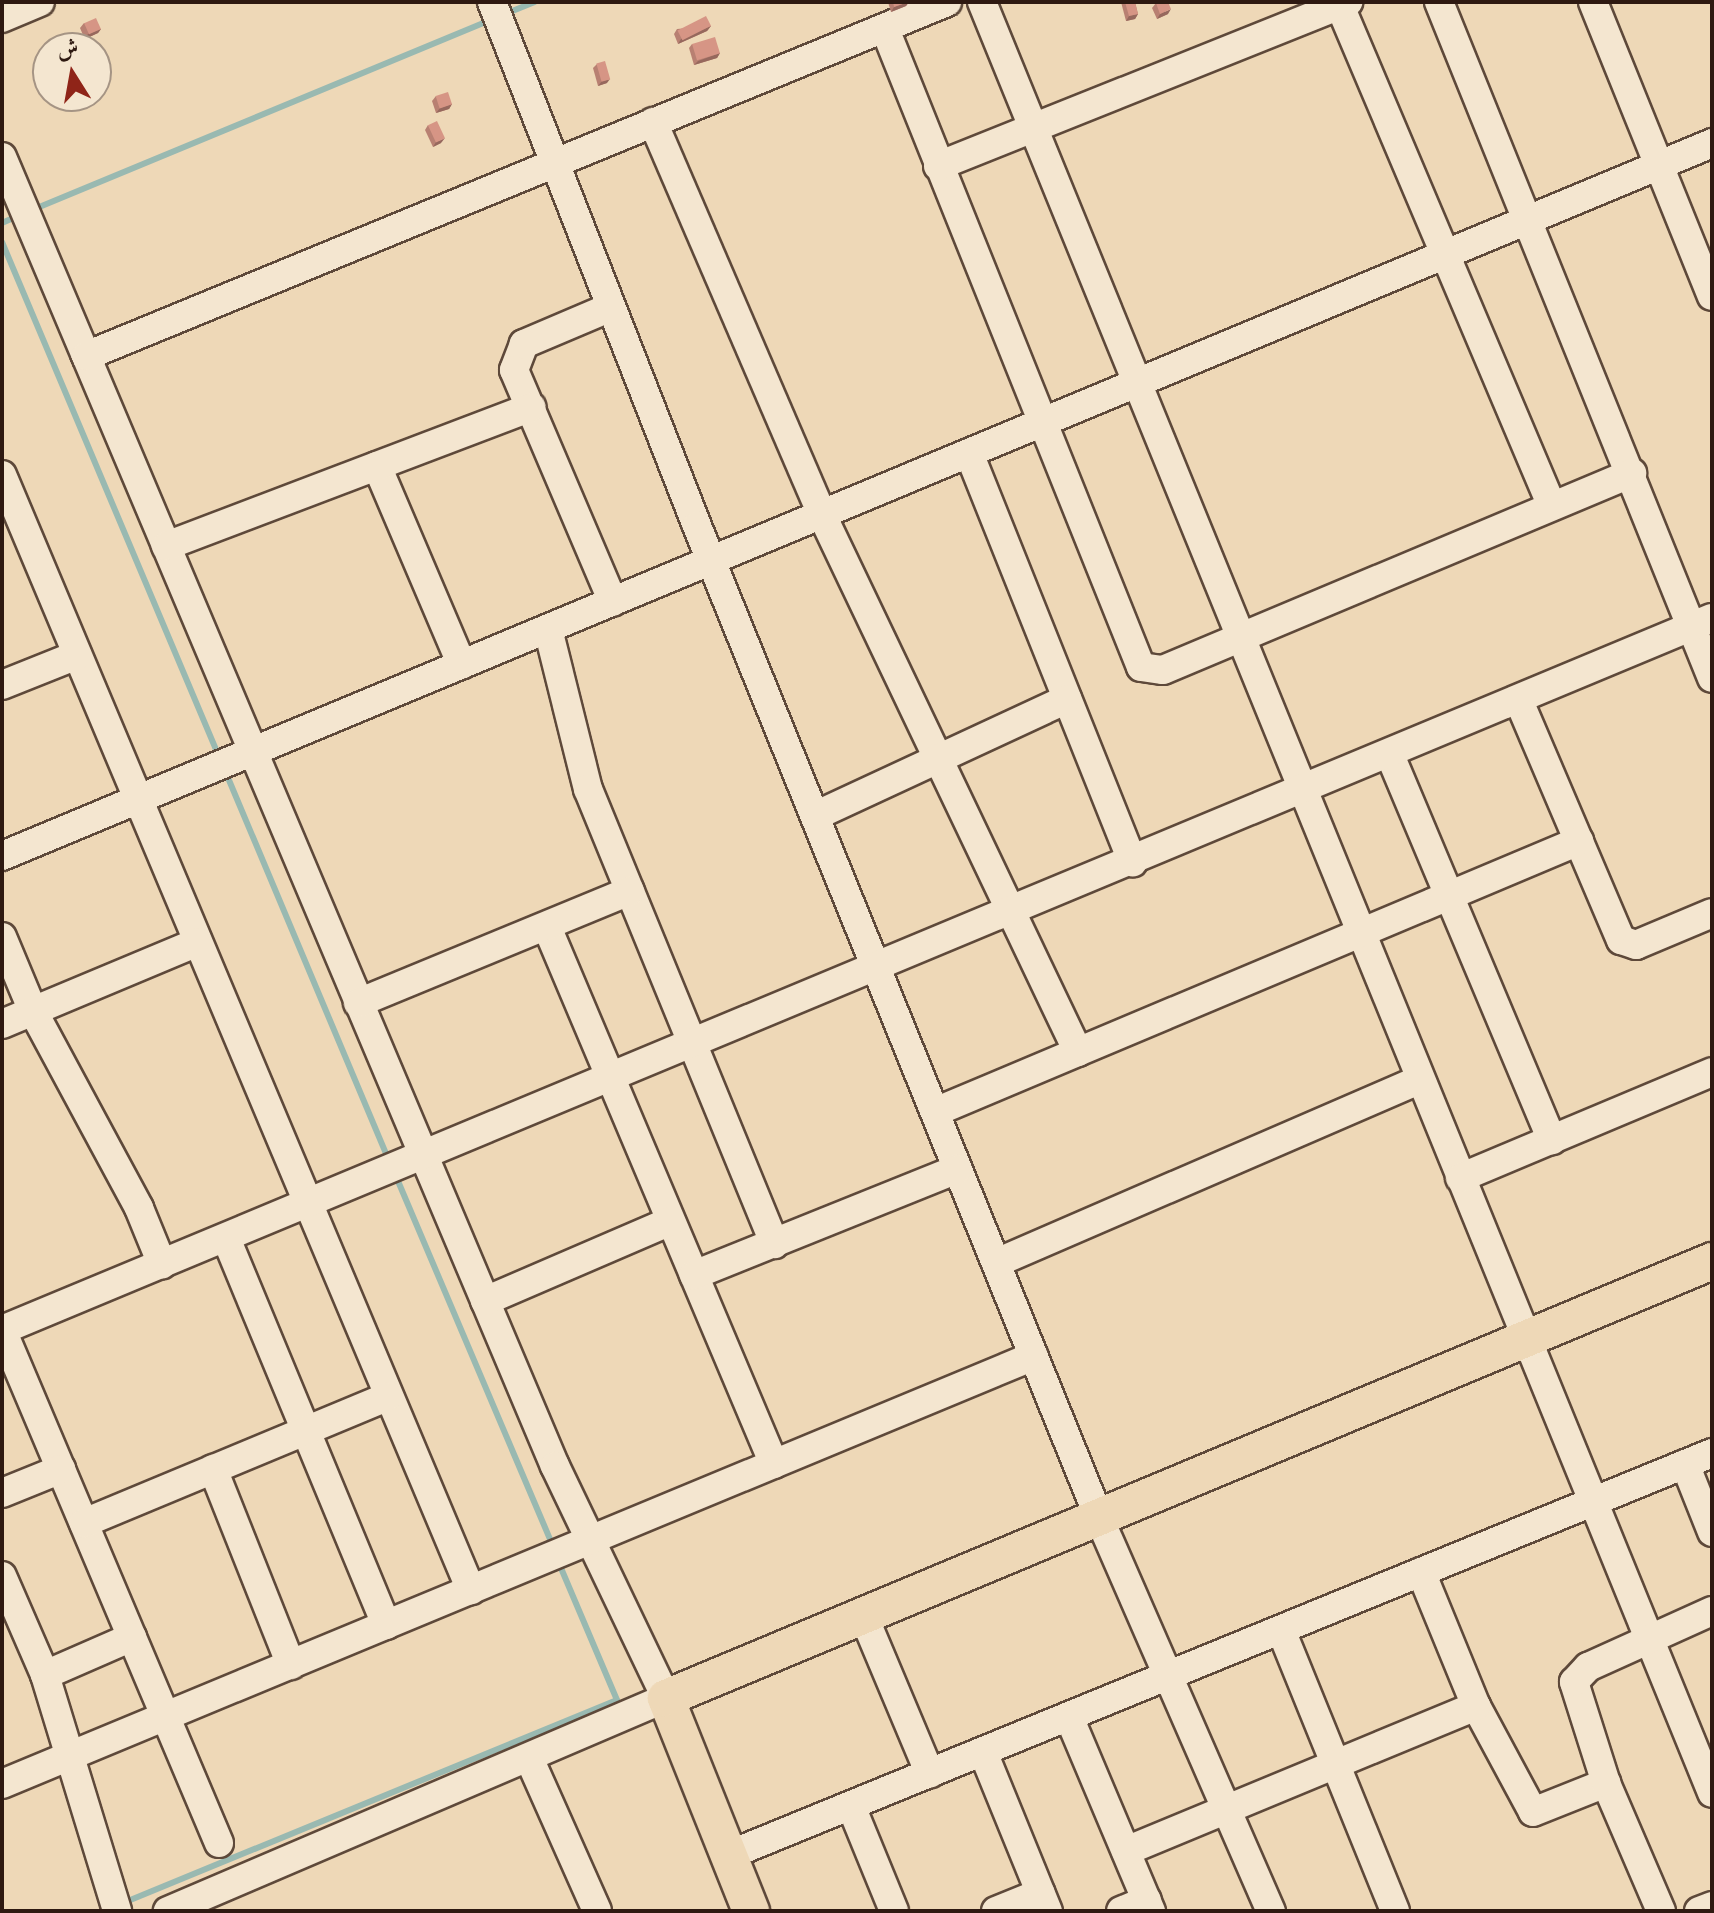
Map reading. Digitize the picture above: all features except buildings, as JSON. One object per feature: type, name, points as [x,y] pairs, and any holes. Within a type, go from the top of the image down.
[{"type":"main road","points":[[751,1911],[666,1698],[1100,1520],[1712,1261]]},
{"type":"street","points":[[2,18],[40,2]]},
{"type":"street","points":[[492,2],[712,560],[1100,1520],[1271,1911]]},
{"type":"street","points":[[86,356],[947,2]]},
{"type":"street","points":[[982,2],[1712,1793]]},
{"type":"street","points":[[1439,2],[1632,473],[1701,622],[1712,678]]},
{"type":"street","points":[[1593,2],[1712,296]]},
{"type":"street","points":[[938,166],[1344,4],[1551,504]]},
{"type":"street","points":[[885,29],[938,166],[1045,419],[1141,667],[1163,670],[1551,504],[1632,473]]},
{"type":"street","points":[[653,122],[822,515],[935,761],[1015,912],[1078,1052]]},
{"type":"street","points":[[2,856],[1712,143]]},
{"type":"street","points":[[2,157],[587,1541],[666,1698],[168,1911]]},
{"type":"street","points":[[611,307],[524,344],[514,370],[613,602]]},
{"type":"street","points":[[166,546],[531,407]]},
{"type":"street","points":[[969,453],[1133,862]]},
{"type":"street","points":[[377,466],[462,665]]},
{"type":"street","points":[[2,475],[471,1590]]},
{"type":"street","points":[[219,1843],[2,1330],[1015,912],[1701,622]]},
{"type":"street","points":[[548,629],[585,778],[775,1244]]},
{"type":"street","points":[[2,685],[77,655]]},
{"type":"street","points":[[815,816],[1067,699]]},
{"type":"street","points":[[1519,701],[1626,945],[1712,913]]},
{"type":"street","points":[[1390,755],[1552,1140]]},
{"type":"street","points":[[935,1112],[1579,841]]},
{"type":"street","points":[[358,1003],[630,891]]},
{"type":"street","points":[[547,927],[774,1464]]},
{"type":"street","points":[[2,937],[33,1011],[139,1208],[162,1264]]},
{"type":"street","points":[[2,1024],[198,942]]},
{"type":"street","points":[[1460,1178],[1712,1072]]},
{"type":"street","points":[[996,1263],[1419,1080]]},
{"type":"street","points":[[694,1275],[958,1169]]},
{"type":"street","points":[[485,1301],[671,1221]]},
{"type":"street","points":[[226,1238],[386,1625]]},
{"type":"street","points":[[2,1784],[1034,1356]]},
{"type":"street","points":[[84,1523],[389,1396]]},
{"type":"street","points":[[729,1855],[1712,1453]]},
{"type":"street","points":[[1685,1464],[1712,1532]]},
{"type":"street","points":[[2,1493],[61,1469]]},
{"type":"street","points":[[213,1469],[291,1665]]},
{"type":"street","points":[[1421,1572],[1476,1706],[1533,1812],[1606,1783]]},
{"type":"street","points":[[2,1576],[45,1675],[117,1911]]},
{"type":"street","points":[[1661,1911],[1606,1783],[1574,1682],[1588,1667],[1712,1611]]},
{"type":"street","points":[[864,1617],[930,1774]]},
{"type":"street","points":[[1281,1630],[1395,1911]]},
{"type":"street","points":[[45,1675],[132,1637]]},
{"type":"street","points":[[1126,1851],[1333,1761],[1476,1706]]},
{"type":"street","points":[[1069,1717],[1126,1851],[1140,1907]]},
{"type":"street","points":[[983,1752],[1044,1902],[996,1911]]},
{"type":"street","points":[[529,1758],[597,1911]]},
{"type":"street","points":[[851,1806],[894,1911]]},
{"type":"street","points":[[1699,1911],[1712,1906]]},
{"type":"waterway","points":[[505,14],[535,2]]},
{"type":"waterway","points":[[32,210],[491,20]]},
{"type":"waterway","points":[[2,223],[18,216]]},
{"type":"waterway","points":[[2,242],[220,759]]},
{"type":"waterway","points":[[226,773],[389,1160]]},
{"type":"waterway","points":[[395,1174],[553,1547]]},
{"type":"waterway","points":[[123,1903],[617,1700],[558,1561]]}]
